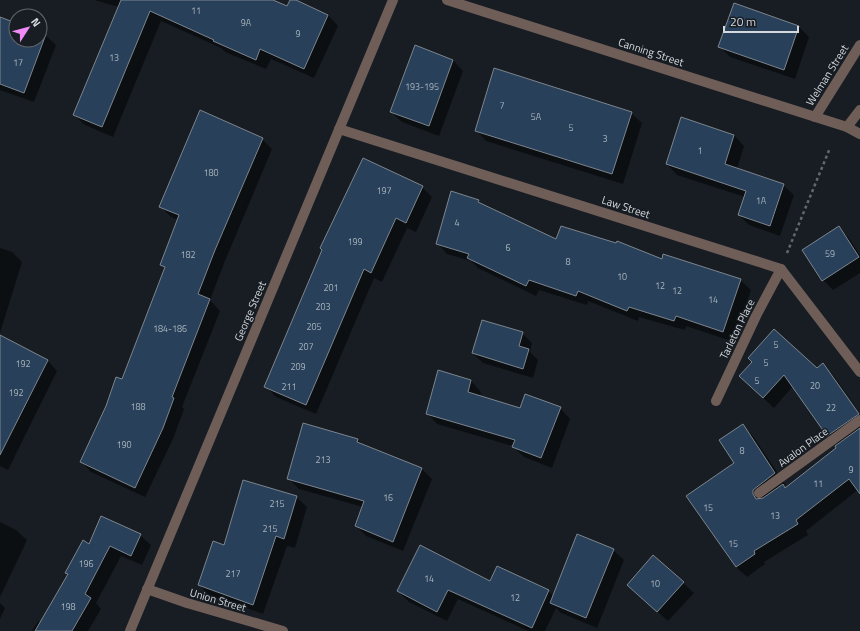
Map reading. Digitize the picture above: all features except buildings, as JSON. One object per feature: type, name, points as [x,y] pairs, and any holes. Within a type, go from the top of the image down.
[{"type":"street","name":"George Street","points":[[130,631],[393,0]]},
{"type":"street","name":"Canning Street","points":[[447,0],[847,127],[860,134]]},
{"type":"street","name":"Welman Street","points":[[815,117],[860,45]]},
{"type":"street","points":[[847,127],[860,110]]},
{"type":"street","name":"Law Street","points":[[340,129],[781,268]]},
{"type":"street","points":[[781,268],[860,372]]},
{"type":"street","name":"Tarleton Place","points":[[716,401],[756,316],[781,268]]},
{"type":"street","name":"Avalon Place","points":[[759,493],[860,420]]},
{"type":"street","name":"Union Street","points":[[147,589],[187,603],[283,631]]},
{"type":"path","points":[[781,268],[830,148]]}]
